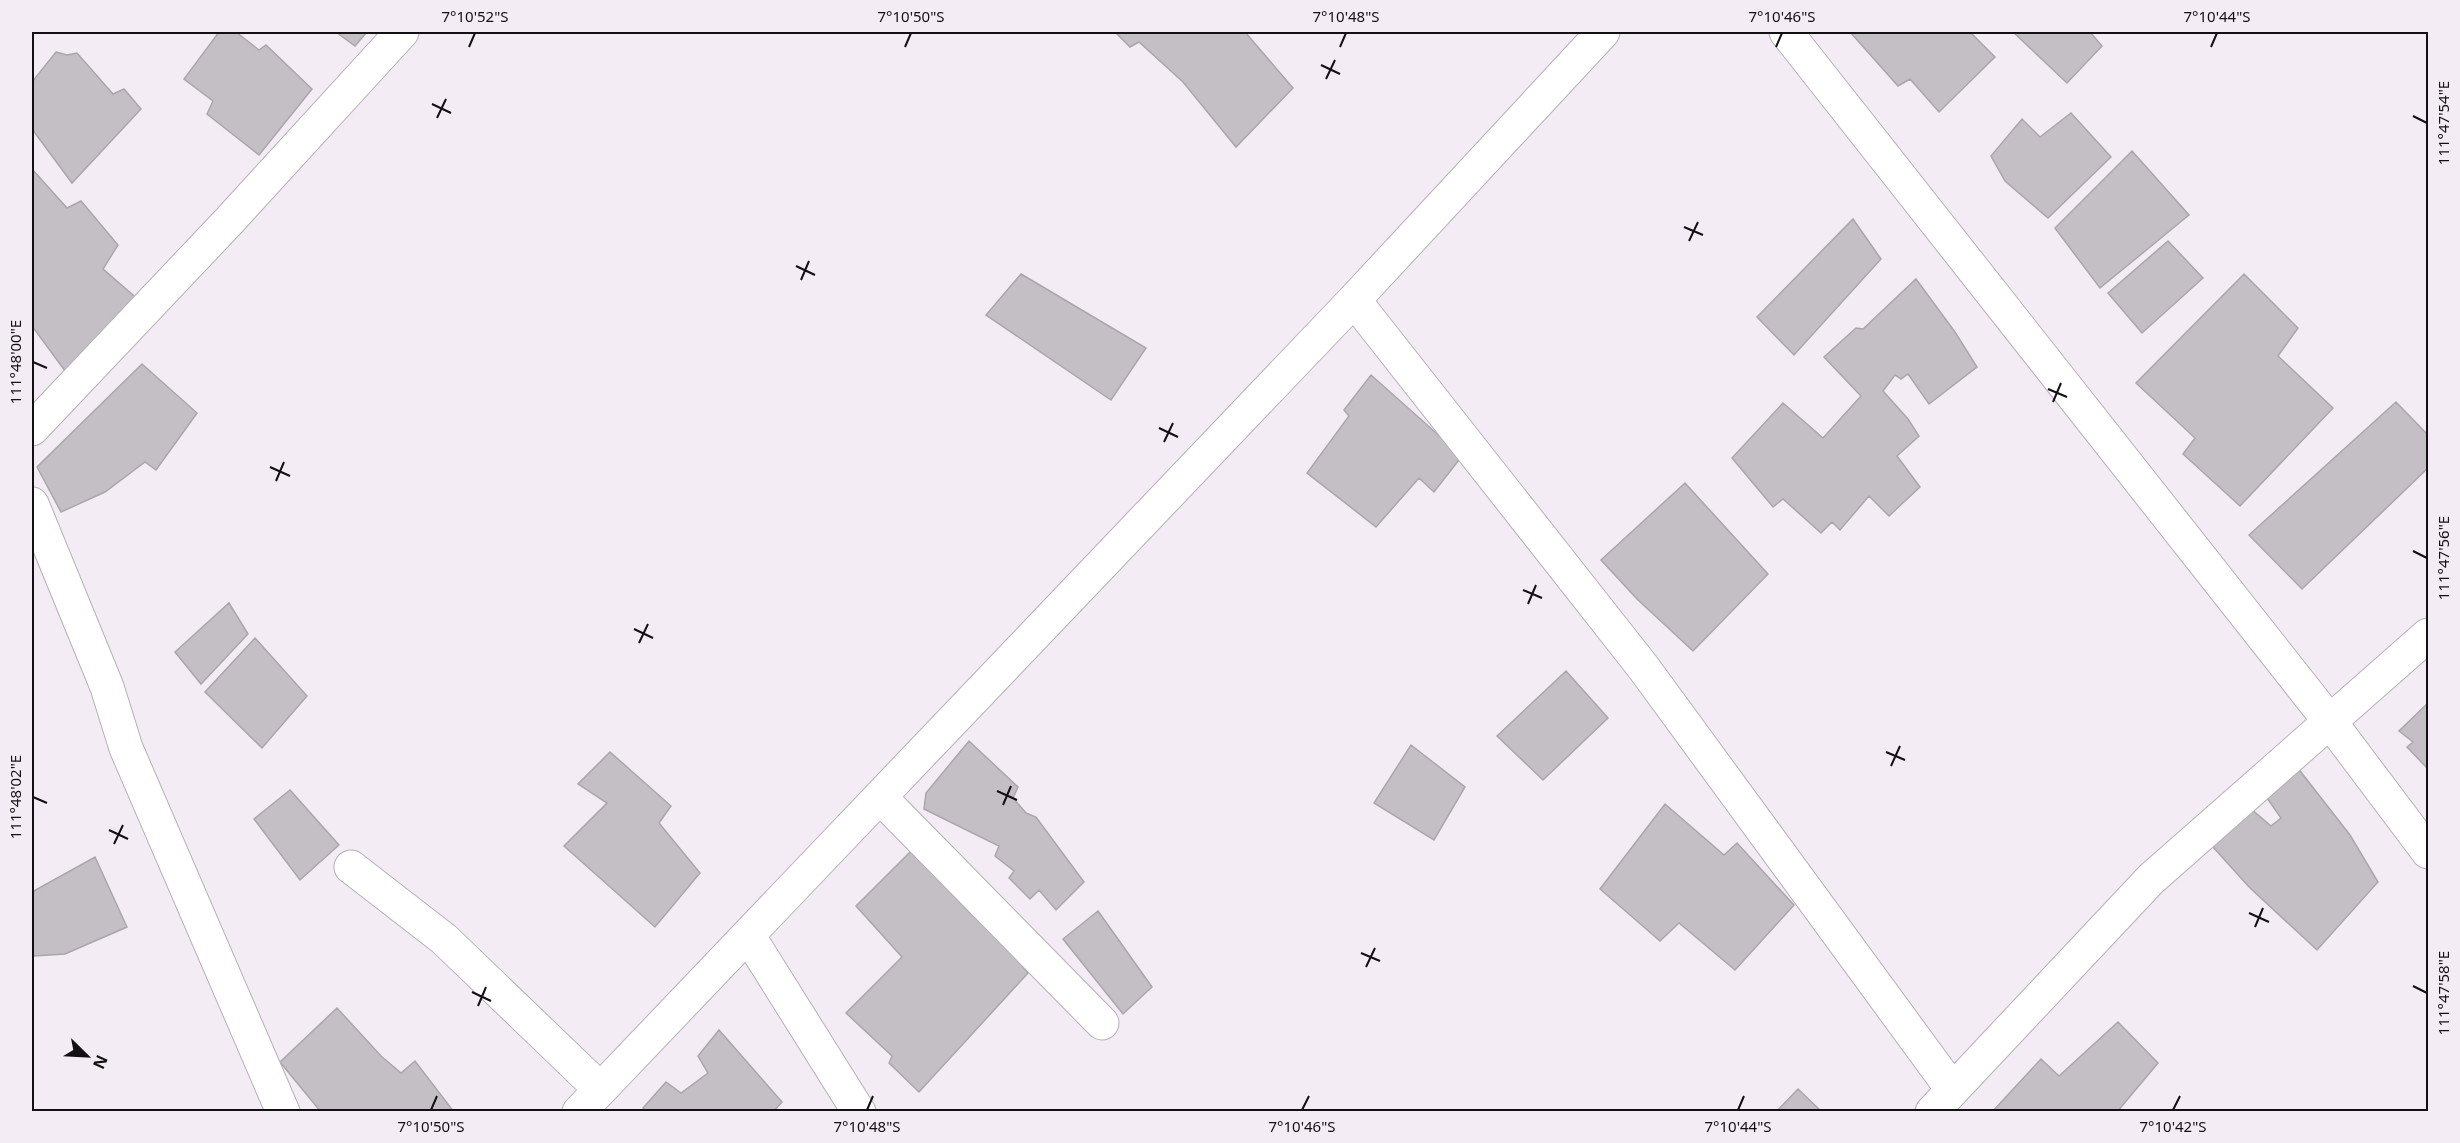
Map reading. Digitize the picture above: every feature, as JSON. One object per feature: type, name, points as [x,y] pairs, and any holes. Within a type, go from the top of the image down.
[{"type":"street","points":[[32,429],[229,221],[402,32]]},
{"type":"street","points":[[351,867],[444,939],[590,1100],[1354,300],[1603,32]]},
{"type":"street","points":[[1786,32],[2331,723],[2428,852]]},
{"type":"street","points":[[1354,300],[1643,667],[1942,1100],[2151,879],[2331,723],[2428,635]]},
{"type":"street","points":[[32,504],[106,687],[126,748],[283,1112]]},
{"type":"street","points":[[880,797],[1102,1023]]},
{"type":"street","points":[[748,934],[859,1112]]},
{"type":"building","points":[[219,32],[236,32],[259,50],[266,45],[312,89],[259,155],[207,114],[213,101],[184,79]]},
{"type":"building","points":[[336,32],[367,32],[355,46]]},
{"type":"building","points":[[1115,32],[1245,32],[1293,88],[1236,147],[1183,82],[1139,42],[1130,47]]},
{"type":"building","points":[[1850,32],[1970,32],[1995,57],[1939,112],[1910,79],[1898,86]]},
{"type":"building","points":[[2013,32],[2090,32],[2102,46],[2067,83]]},
{"type":"building","points":[[56,52],[67,55],[77,53],[113,94],[124,89],[141,109],[72,183],[32,129],[32,82]]},
{"type":"building","points":[[2071,113],[2111,157],[2048,218],[2005,181],[1991,156],[2022,119],[2040,137]]},
{"type":"building","points":[[2132,151],[2189,215],[2100,288],[2055,228]]},
{"type":"building","points":[[32,169],[67,208],[81,201],[118,245],[103,269],[140,301],[71,379],[32,326]]},
{"type":"building","points":[[1853,219],[1881,259],[1794,355],[1757,317]]},
{"type":"building","points":[[2168,241],[2203,278],[2142,333],[2108,293]]},
{"type":"building","points":[[1021,274],[1146,348],[1111,400],[986,315]]},
{"type":"building","points":[[2244,274],[2298,328],[2278,356],[2333,408],[2240,506],[2183,454],[2195,438],[2136,383]]},
{"type":"building","points":[[1916,279],[1955,332],[1977,367],[1929,404],[1908,374],[1901,379],[1895,375],[1883,391],[1908,419],[1919,436],[1897,456],[1920,487],[1889,516],[1869,496],[1840,530],[1832,522],[1821,533],[1783,499],[1773,507],[1732,458],[1783,403],[1823,438],[1861,396],[1824,357],[1856,328],[1863,329]]},
{"type":"building","points":[[142,364],[197,413],[156,470],[145,462],[105,492],[61,512],[37,467]]},
{"type":"building","points":[[1371,375],[1462,456],[1434,492],[1419,478],[1376,527],[1307,473],[1349,416],[1344,410]]},
{"type":"building","points":[[2396,402],[2428,435],[2428,468],[2302,589],[2249,535]]},
{"type":"building","points":[[1685,483],[1768,574],[1693,651],[1637,599],[1601,560]]},
{"type":"building","points":[[229,603],[248,634],[201,684],[175,652]]},
{"type":"building","points":[[255,638],[307,696],[262,748],[205,692]]},
{"type":"building","points":[[1566,671],[1608,718],[1543,780],[1497,736]]},
{"type":"building","points":[[2428,703],[2428,769],[2407,747],[2413,742],[2399,731]]},
{"type":"building","points":[[969,741],[1018,787],[1013,798],[1026,813],[1036,817],[1084,882],[1056,910],[1039,890],[1030,899],[1009,878],[1014,871],[995,856],[999,846],[924,809],[926,793]]},
{"type":"building","points":[[1411,745],[1465,787],[1434,840],[1374,803]]},
{"type":"building","points":[[610,752],[671,806],[659,823],[700,873],[655,927],[564,846],[607,803],[578,784]]},
{"type":"building","points":[[2297,767],[2350,835],[2378,882],[2317,950],[2249,887],[2213,847],[2250,808],[2271,826],[2281,818],[2265,795]]},
{"type":"building","points":[[290,790],[339,845],[300,880],[254,819]]},
{"type":"building","points":[[1665,804],[1724,855],[1737,843],[1794,905],[1735,970],[1679,923],[1660,941],[1600,889]]},
{"type":"building","points":[[912,850],[969,912],[1006,945],[1028,973],[919,1092],[889,1063],[892,1056],[846,1013],[902,957],[856,906]]},
{"type":"building","points":[[95,857],[127,927],[65,954],[34,956],[32,953],[32,892]]},
{"type":"building","points":[[1098,911],[1152,987],[1123,1014],[1063,939]]},
{"type":"building","points":[[337,1008],[381,1056],[401,1073],[415,1061],[454,1112],[321,1112],[280,1062]]},
{"type":"building","points":[[2118,1022],[2158,1063],[2117,1112],[1992,1112],[2041,1059],[2059,1076]]},
{"type":"building","points":[[719,1030],[782,1102],[773,1112],[647,1112],[643,1108],[666,1082],[681,1093],[708,1073],[698,1056]]},
{"type":"building","points":[[1798,1089],[1822,1112],[1776,1112]]}]
